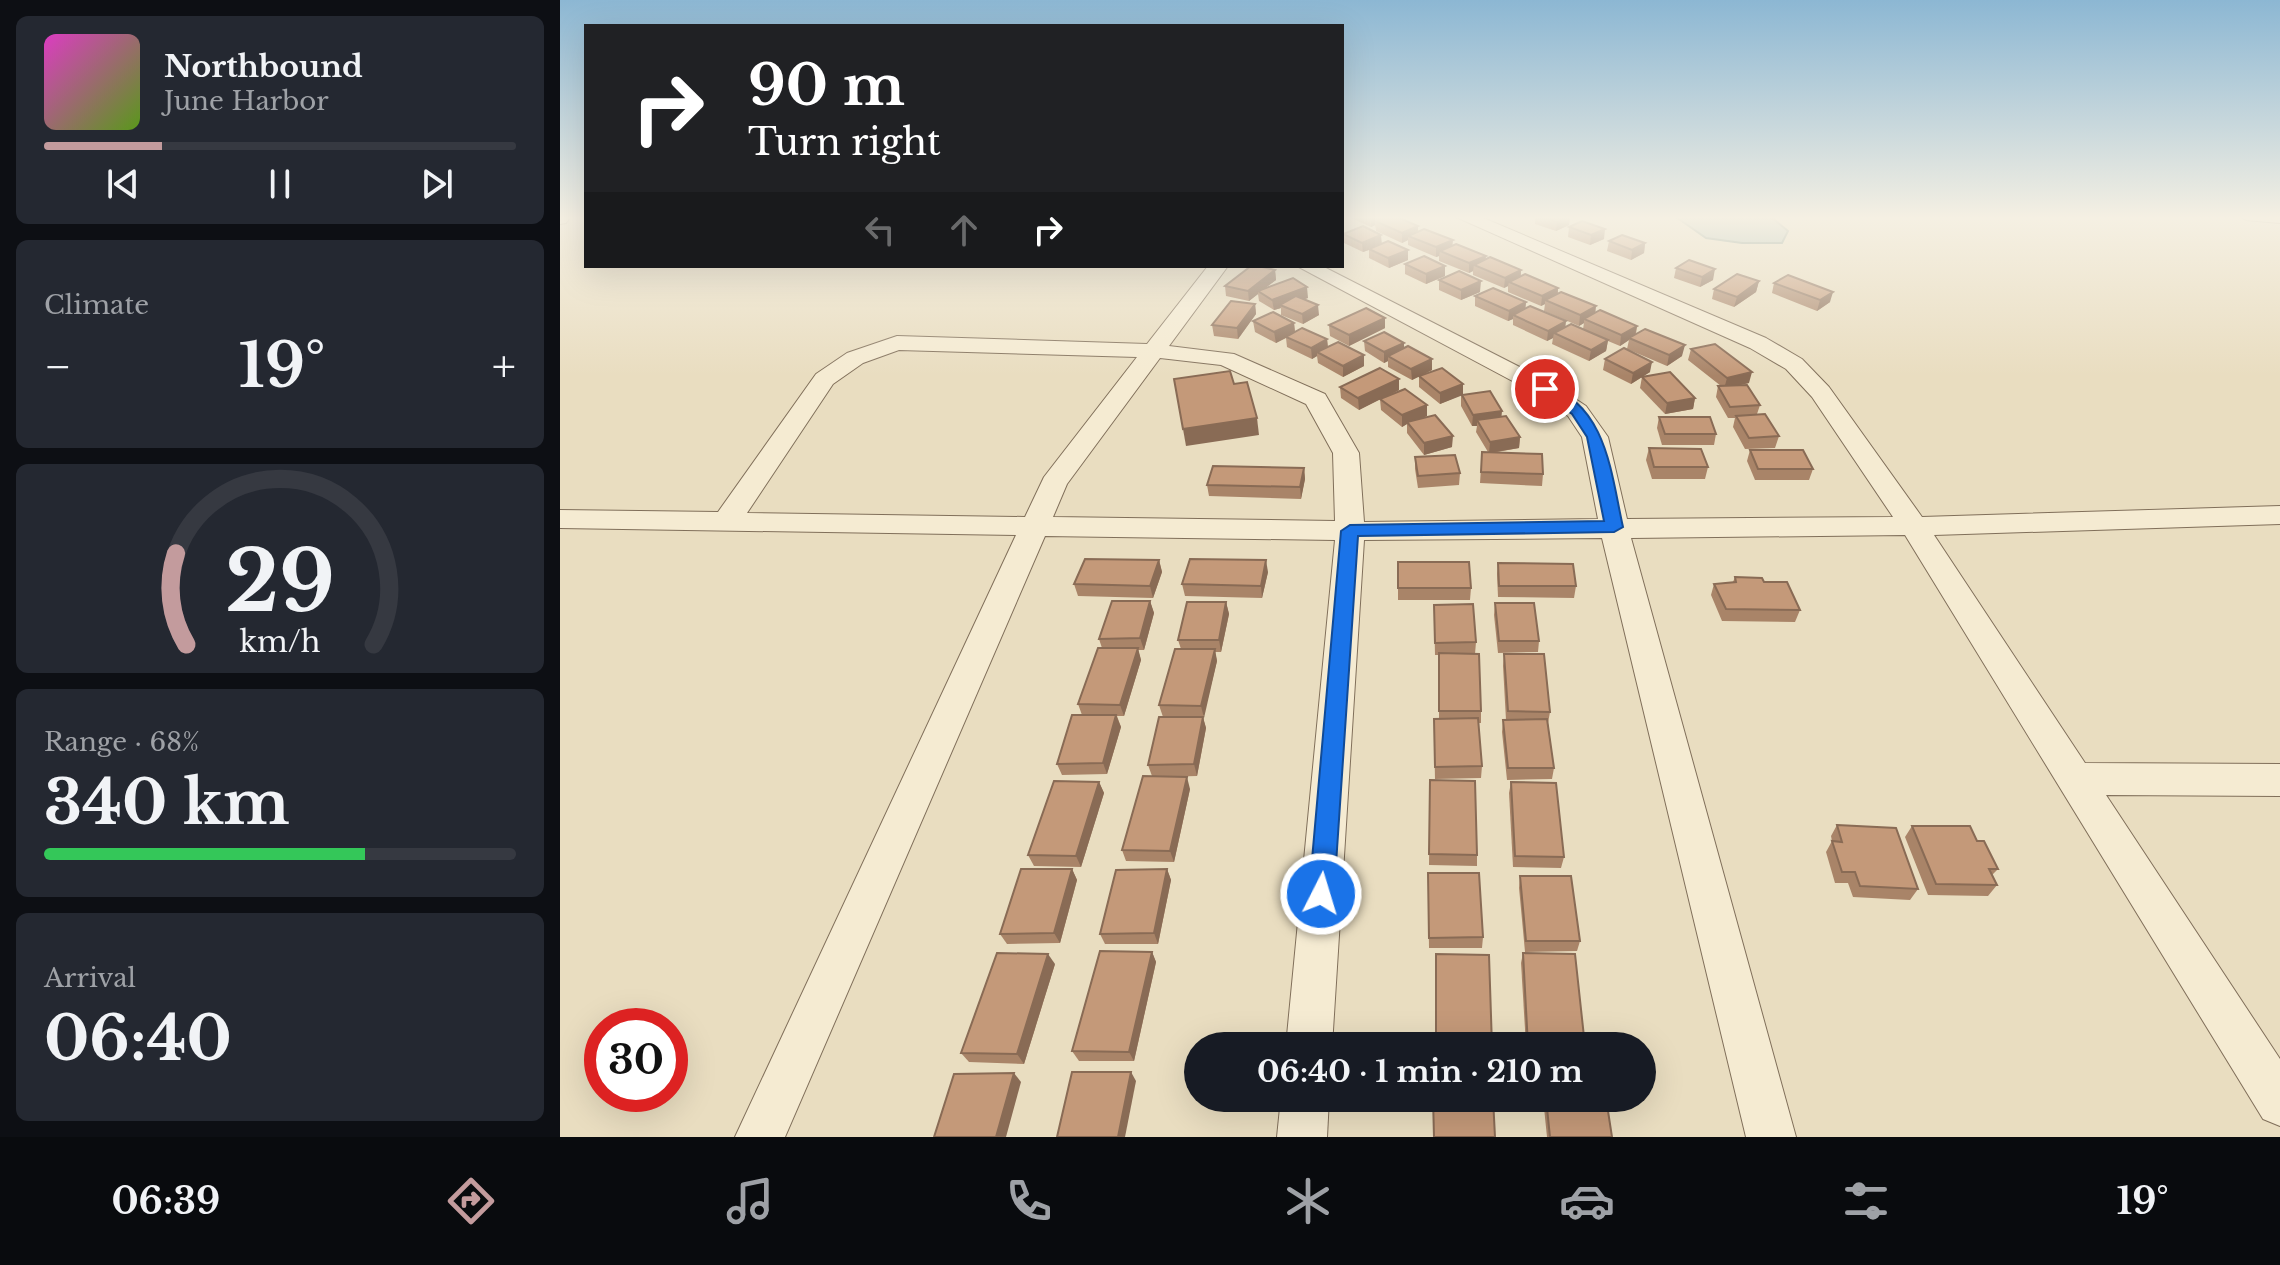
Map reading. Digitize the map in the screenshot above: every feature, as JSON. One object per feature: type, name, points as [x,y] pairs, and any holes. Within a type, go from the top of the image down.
[{"type":"street","points":[[760,1137],[1054,483],[1215,270]]},
{"type":"street","points":[[1315,270],[1545,389],[1577,411],[1595,437],[1614,527],[1771,1137]]},
{"type":"street","points":[[1588,270],[1758,343],[1794,364],[1821,392],[1914,526],[2078,779],[2280,1102]]},
{"type":"street","points":[[726,522],[824,379],[855,358],[897,343],[1154,351],[1226,359],[1316,399],[1346,453],[1350,531],[1310,1032]]},
{"type":"street","points":[[560,519],[1350,531],[1914,526],[2280,515]]},
{"type":"street","points":[[2078,779],[2280,780]]},
{"type":"street","points":[[1302,1137],[1304,1112]]},
{"type":"building","points":[[1246,270],[1275,270],[1248,291],[1225,286]]},
{"type":"building","points":[[1486,270],[1521,270],[1505,278]]},
{"type":"building","points":[[1682,270],[1713,270],[1702,277]]},
{"type":"building","points":[[1459,271],[1481,281],[1461,290],[1439,280]]},
{"type":"building","points":[[1525,274],[1558,288],[1542,296],[1509,282]]},
{"type":"building","points":[[1737,274],[1759,281],[1737,297],[1714,289]]},
{"type":"building","points":[[1788,275],[1833,292],[1820,300],[1774,283]]},
{"type":"building","points":[[1293,278],[1307,287],[1272,300],[1258,291]]},
{"type":"building","points":[[1493,288],[1526,302],[1509,311],[1475,296]]},
{"type":"building","points":[[1561,292],[1596,306],[1580,315],[1545,300]]},
{"type":"building","points":[[1296,296],[1318,305],[1302,314],[1280,305]]},
{"type":"building","points":[[1231,301],[1255,304],[1237,328],[1212,325]]},
{"type":"building","points":[[1530,306],[1566,321],[1548,331],[1513,315]]},
{"type":"building","points":[[1366,308],[1385,318],[1349,335],[1329,325]]},
{"type":"building","points":[[1600,310],[1637,326],[1621,335],[1584,319]]},
{"type":"building","points":[[1273,312],[1294,323],[1274,332],[1253,321]]},
{"type":"building","points":[[1571,324],[1608,340],[1591,350],[1554,333]]},
{"type":"building","points":[[1302,328],[1327,339],[1311,348],[1286,337]]},
{"type":"building","points":[[1645,329],[1685,345],[1669,355],[1629,338]]},
{"type":"building","points":[[1384,332],[1404,343],[1384,352],[1364,341]]},
{"type":"building","points":[[1338,342],[1364,355],[1343,366],[1317,352]]},
{"type":"building","points":[[1715,344],[1752,372],[1727,378],[1691,349]]},
{"type":"building","points":[[1408,346],[1432,359],[1411,369],[1388,356]]},
{"type":"building","points":[[1624,348],[1652,362],[1633,373],[1605,359]]},
{"type":"building","points":[[1380,368],[1399,379],[1358,398],[1340,387]]},
{"type":"building","points":[[1442,368],[1463,384],[1440,393],[1419,376]]},
{"type":"building","points":[[1230,371],[1234,384],[1247,382],[1257,418],[1183,429],[1174,379]]},
{"type":"building","points":[[1670,372],[1695,398],[1667,403],[1642,377]]},
{"type":"building","points":[[1747,385],[1760,405],[1730,407],[1718,386]]},
{"type":"building","points":[[1405,389],[1427,405],[1402,415],[1380,399]]},
{"type":"building","points":[[1490,391],[1502,411],[1473,415],[1462,395]]},
{"type":"building","points":[[1765,414],[1779,436],[1749,438],[1736,416]]},
{"type":"building","points":[[1435,415],[1453,436],[1424,443],[1407,422]]},
{"type":"building","points":[[1506,416],[1520,437],[1490,442],[1477,420]]},
{"type":"building","points":[[1659,417],[1710,417],[1716,434],[1665,434]]},
{"type":"building","points":[[1649,448],[1701,449],[1708,467],[1654,467]]},
{"type":"building","points":[[1750,450],[1803,450],[1813,469],[1758,469]]},
{"type":"building","points":[[1482,452],[1542,454],[1543,474],[1481,472]]},
{"type":"building","points":[[1455,455],[1460,473],[1418,476],[1415,457]]},
{"type":"building","points":[[1213,466],[1304,468],[1300,487],[1207,485]]},
{"type":"building","points":[[1085,559],[1159,560],[1150,586],[1074,584]]},
{"type":"building","points":[[1190,559],[1266,560],[1261,586],[1182,584]]},
{"type":"building","points":[[1398,562],[1469,562],[1471,588],[1398,588]]},
{"type":"building","points":[[1498,563],[1573,564],[1576,586],[1499,586]]},
{"type":"building","points":[[1735,577],[1787,582],[1800,610],[1726,609],[1714,584],[1736,582]]},
{"type":"building","points":[[1112,601],[1150,601],[1140,638],[1099,639]]},
{"type":"building","points":[[1187,602],[1226,602],[1219,640],[1178,640]]},
{"type":"building","points":[[1495,603],[1534,603],[1539,641],[1499,641]]},
{"type":"building","points":[[1473,604],[1476,642],[1435,643],[1434,605]]},
{"type":"building","points":[[1098,648],[1138,648],[1120,705],[1078,704]]},
{"type":"building","points":[[1175,649],[1215,649],[1201,706],[1159,705]]},
{"type":"building","points":[[1439,653],[1479,654],[1481,711],[1439,711]]},
{"type":"building","points":[[1504,654],[1544,654],[1550,712],[1508,711]]},
{"type":"building","points":[[1072,715],[1116,715],[1103,763],[1057,764]]},
{"type":"building","points":[[1159,717],[1203,717],[1194,764],[1148,765]]},
{"type":"building","points":[[1478,718],[1482,766],[1435,767],[1434,719]]},
{"type":"building","points":[[1547,719],[1554,768],[1508,768],[1503,720]]},
{"type":"building","points":[[1143,776],[1187,777],[1170,851],[1122,850]]},
{"type":"building","points":[[1430,780],[1475,781],[1477,855],[1429,854]]},
{"type":"building","points":[[1054,781],[1099,782],[1076,856],[1028,855]]},
{"type":"building","points":[[1511,782],[1556,783],[1564,857],[1515,856]]},
{"type":"building","points":[[1837,825],[1896,828],[1918,889],[1860,886],[1855,872],[1842,872],[1832,841],[1842,842]]},
{"type":"building","points":[[1912,826],[1970,826],[1977,841],[1984,841],[1998,869],[1989,869],[1997,885],[1936,884]]},
{"type":"building","points":[[1021,869],[1072,869],[1054,933],[1000,934]]},
{"type":"building","points":[[1167,869],[1154,933],[1100,934],[1116,870]]},
{"type":"building","points":[[1428,873],[1479,873],[1483,937],[1429,938]]},
{"type":"building","points":[[1520,876],[1571,876],[1580,941],[1526,941]]},
{"type":"building","points":[[1100,951],[1152,952],[1129,1052],[1072,1051]]},
{"type":"building","points":[[997,953],[1048,954],[1017,1054],[961,1053]]},
{"type":"building","points":[[1523,953],[1575,954],[1583,1032],[1527,1032]]},
{"type":"building","points":[[1436,954],[1489,955],[1492,1032],[1436,1032]]},
{"type":"building","points":[[1072,1072],[1131,1072],[1118,1137],[1057,1137]]},
{"type":"building","points":[[1014,1073],[996,1137],[934,1137],[954,1074]]},
{"type":"building","points":[[1433,1112],[1494,1112],[1495,1137],[1434,1137]]},
{"type":"building","points":[[1547,1112],[1608,1112],[1612,1137],[1550,1137]]},
{"type":"route","points":[[1321,894],[1350,531],[1614,527],[1595,437],[1577,411],[1545,389]]}]
